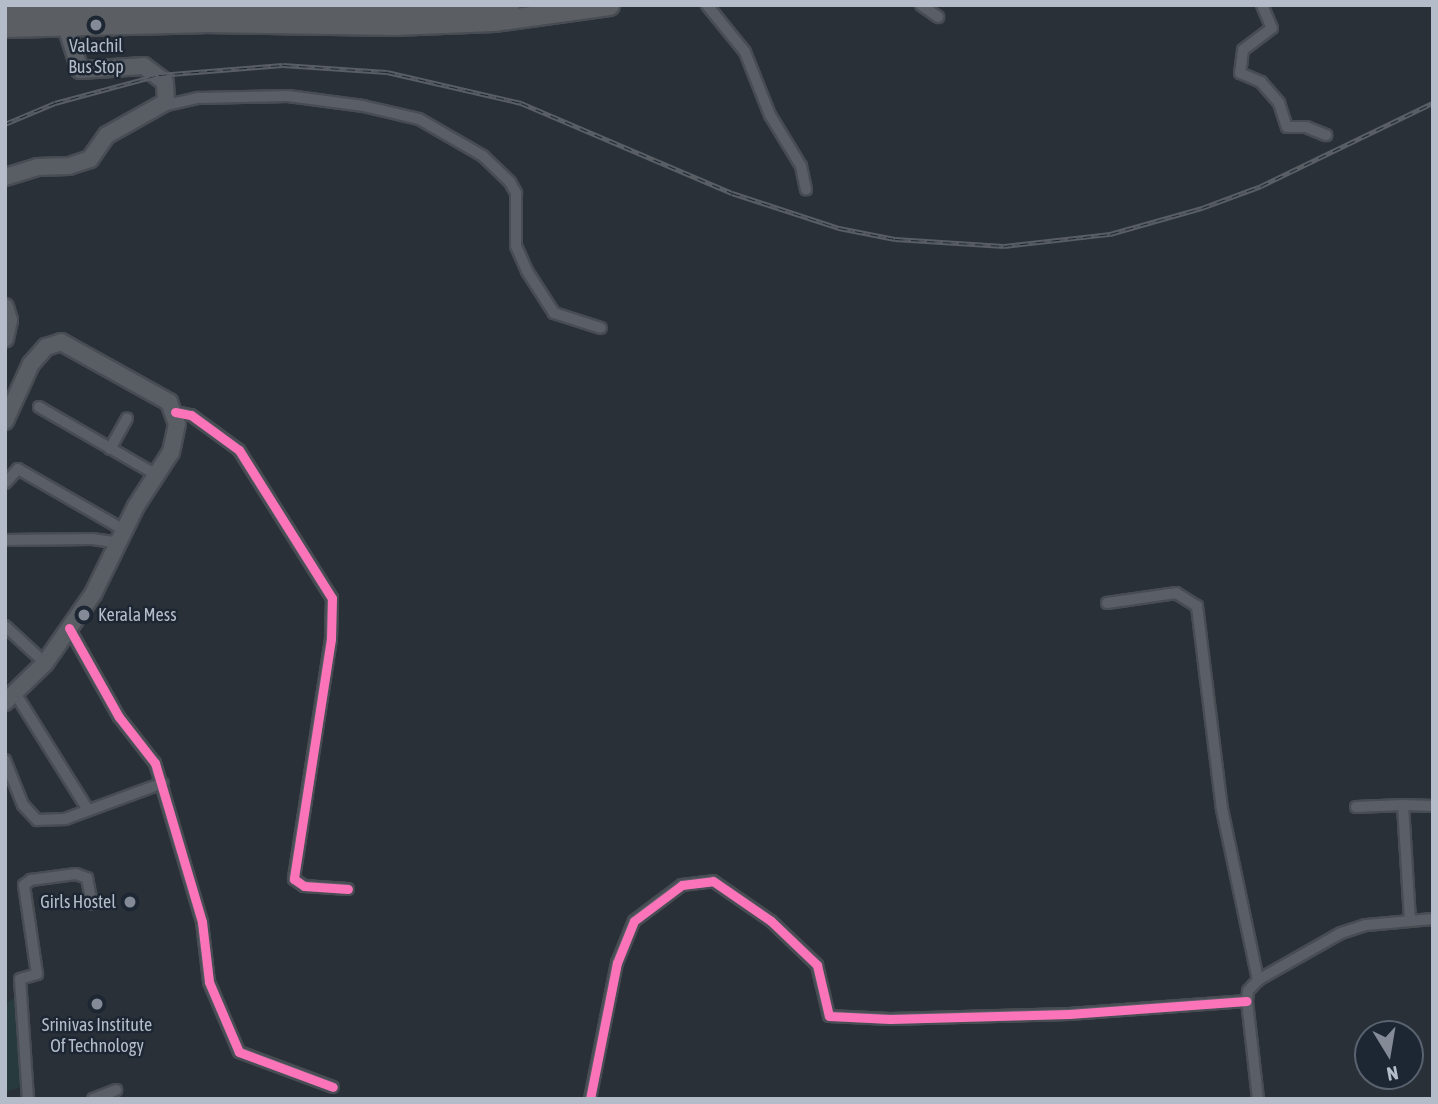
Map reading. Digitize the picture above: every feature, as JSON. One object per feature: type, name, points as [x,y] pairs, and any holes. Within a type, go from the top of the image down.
[{"type":"highway","points":[[5,27],[63,18],[212,7],[394,10],[509,5]]},
{"type":"highway","points":[[5,13],[63,18],[394,25],[494,21],[609,5]]},
{"type":"main road","points":[[5,177],[37,167],[69,166],[90,159],[107,135],[163,106],[169,90],[165,82],[144,66],[80,70],[63,18]]},
{"type":"main road","points":[[5,307],[9,320],[5,339]]},
{"type":"main road","points":[[5,421],[32,364],[47,347],[61,342],[169,402],[175,412],[176,439],[69,628],[45,663],[10,697]]},
{"type":"street","points":[[707,5],[745,52],[779,134],[801,166],[806,189]]},
{"type":"street","points":[[921,5],[938,17]]},
{"type":"street","points":[[1262,5],[1272,28],[1242,50],[1240,73],[1261,82],[1279,103],[1287,127],[1306,127],[1326,135]]},
{"type":"street","points":[[163,106],[199,98],[288,96],[363,106],[419,119],[483,156],[510,182],[516,193],[516,246],[527,271],[554,313],[601,328]]},
{"type":"street","points":[[39,407],[157,475]]},
{"type":"street","points":[[175,412],[191,415],[239,450],[332,598],[331,639],[294,879],[304,886],[348,889]]},
{"type":"street","points":[[110,449],[127,418]]},
{"type":"street","points":[[5,483],[18,469],[122,537]]},
{"type":"street","points":[[5,540],[122,537]]},
{"type":"street","points":[[1107,603],[1176,593],[1197,606],[1222,809],[1258,980]]},
{"type":"street","points":[[5,626],[45,663]]},
{"type":"street","points":[[69,628],[120,717],[148,750],[163,783],[202,922],[209,982],[239,1052],[333,1087]]},
{"type":"street","points":[[10,697],[88,810]]},
{"type":"street","points":[[5,760],[23,805],[37,820],[65,819],[163,783]]},
{"type":"street","points":[[1403,805],[1409,920]]},
{"type":"street","points":[[1356,807],[1433,806]]},
{"type":"street","points":[[29,1099],[20,979],[37,974],[24,885],[31,880],[76,874],[88,878],[92,904]]},
{"type":"street","points":[[590,1099],[617,963],[634,921],[682,885],[713,881],[771,921],[817,965],[829,1016],[890,1019],[1069,1014],[1247,1001]]},
{"type":"street","points":[[1258,1099],[1247,1001],[1248,991],[1258,980],[1341,933],[1409,920],[1433,919]]},
{"type":"street","points":[[93,1099],[116,1090]]},
{"type":"green space","points":[[14,998],[26,1085],[5,1092],[5,1004]]},
{"type":"railway","points":[[5,124],[55,103],[159,75],[283,65],[387,72],[521,103],[732,193],[839,228],[895,239],[1004,246],[1110,234],[1202,208],[1261,186],[1433,103]]},
{"type":"cycle path","points":[[175,412],[191,415],[239,450],[332,598],[331,639],[294,879],[304,886],[348,889]]},
{"type":"cycle path","points":[[69,628],[119,717],[155,763],[202,922],[209,982],[239,1052],[333,1087]]},
{"type":"cycle path","points":[[590,1099],[617,963],[634,921],[682,885],[713,881],[771,921],[817,965],[829,1016],[890,1019],[1069,1014],[1247,1001]]},
{"type":"place","name":"Valachil Bus Stop","points":[[96,25]]},
{"type":"place","name":"Kerala Mess","points":[[84,615]]},
{"type":"place","name":"Girls Hostel","points":[[130,902]]},
{"type":"place","name":"Srinivas Institute Of Technology","points":[[97,1004]]}]
